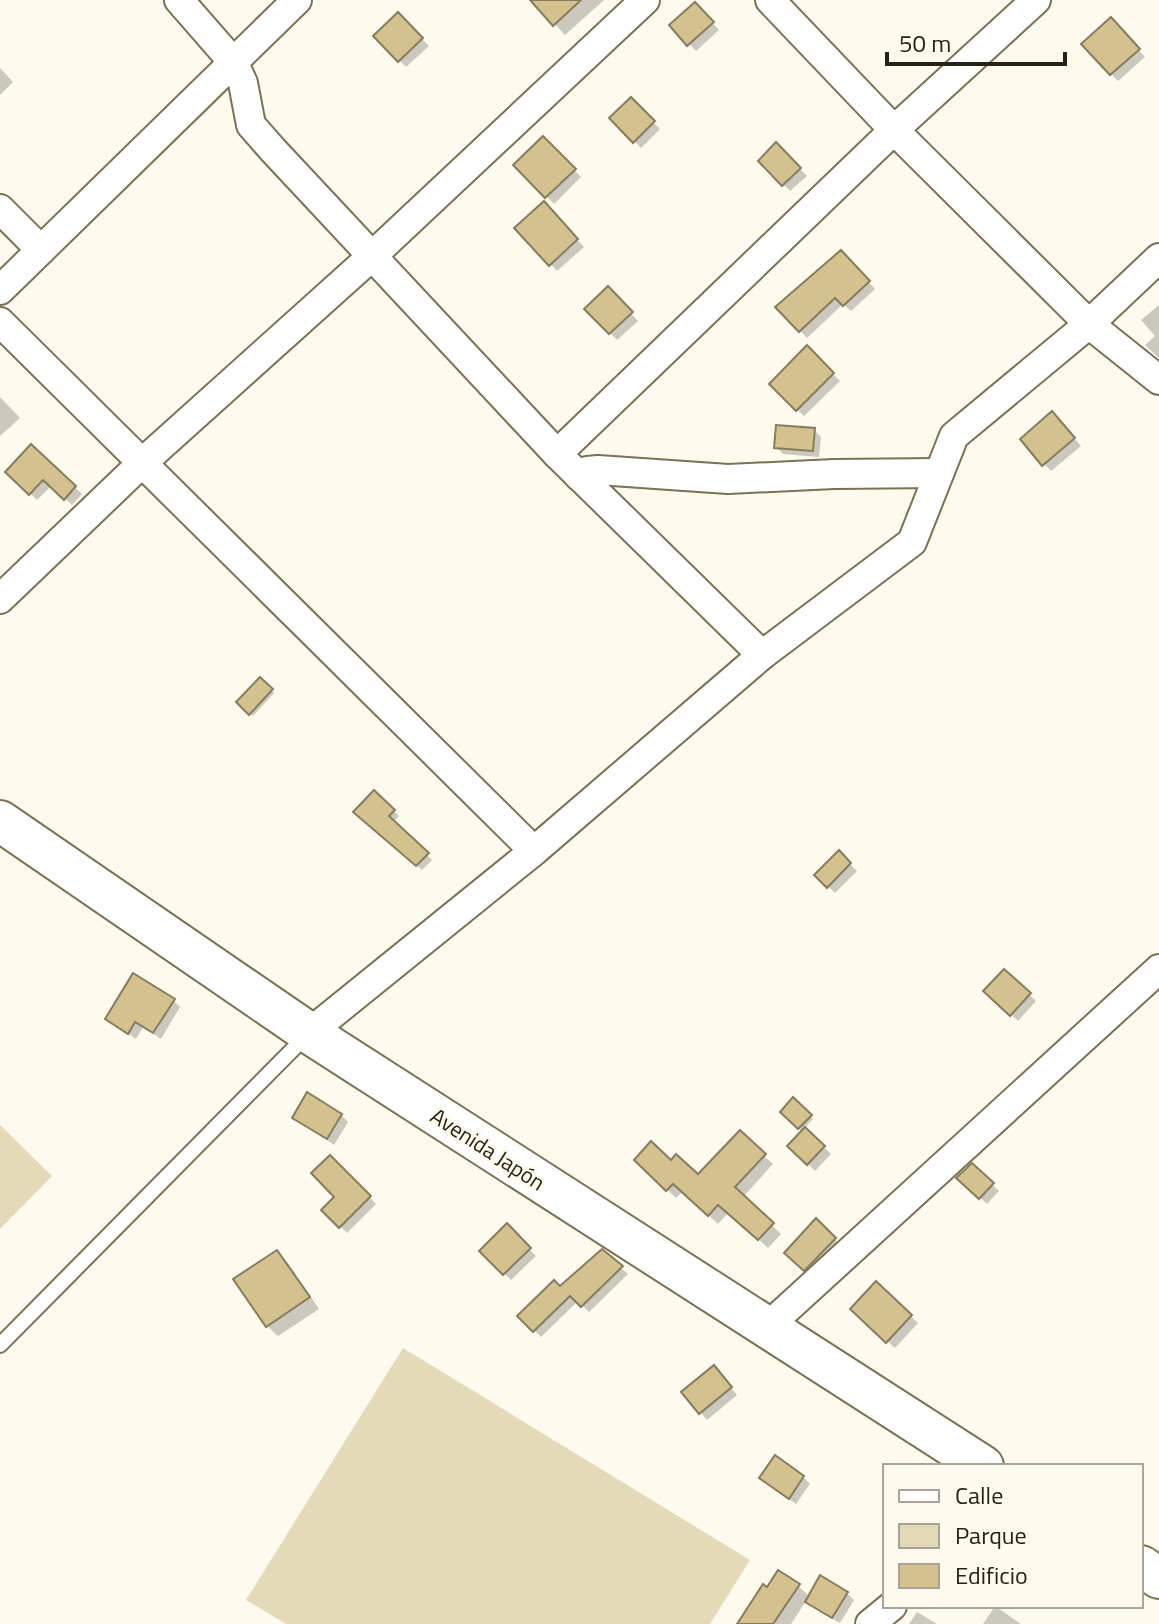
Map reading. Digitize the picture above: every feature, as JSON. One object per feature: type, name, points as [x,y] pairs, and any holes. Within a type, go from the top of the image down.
[{"type":"street","points":[[179,0],[234,63],[243,83],[251,125],[557,454],[762,655]]},
{"type":"street","points":[[0,290],[297,0]]},
{"type":"street","points":[[0,599],[143,462],[371,257],[645,0]]},
{"type":"street","points":[[770,0],[894,130],[1089,324],[1159,380]]},
{"type":"street","points":[[557,454],[894,130],[1036,0]]},
{"type":"street","points":[[0,209],[41,250]]},
{"type":"street","points":[[309,1033],[534,851],[762,655],[912,542],[954,436],[1089,324],[1159,258]]},
{"type":"street","points":[[0,322],[534,851]]},
{"type":"street","points":[[579,476],[598,470],[728,479],[939,473]]},
{"type":"street","name":"Avenida Japón","points":[[0,821],[309,1033],[980,1464]]},
{"type":"street","points":[[766,1328],[1159,969]]},
{"type":"street","points":[[870,1624],[890,1608]]},
{"type":"lane","points":[[0,1345],[309,1033]]},
{"type":"green space","points":[[0,1125],[52,1176],[0,1229]]},
{"type":"green space","points":[[403,1348],[750,1560],[710,1624],[286,1624],[246,1600]]},
{"type":"building","points":[[530,0],[581,0],[553,26]]},
{"type":"building","points":[[695,2],[714,22],[687,46],[669,25]]},
{"type":"building","points":[[398,12],[423,38],[398,62],[373,36]]},
{"type":"building","points":[[1111,17],[1140,49],[1110,75],[1081,44]]},
{"type":"building","points":[[631,97],[655,121],[633,143],[609,118]]},
{"type":"building","points":[[543,136],[576,169],[545,198],[513,165]]},
{"type":"building","points":[[776,142],[801,168],[782,186],[758,161]]},
{"type":"building","points":[[544,201],[578,239],[549,266],[514,228]]},
{"type":"building","points":[[841,250],[870,281],[843,306],[835,298],[799,332],[775,307]]},
{"type":"building","points":[[608,286],[633,312],[609,334],[584,309]]},
{"type":"building","points":[[807,345],[834,373],[796,411],[769,384]]},
{"type":"building","points":[[1052,411],[1075,438],[1042,466],[1020,439]]},
{"type":"building","points":[[776,425],[815,428],[813,451],[774,448]]},
{"type":"building","points":[[31,444],[76,486],[64,500],[43,480],[29,495],[5,472]]},
{"type":"building","points":[[260,677],[273,689],[249,715],[236,702]]},
{"type":"building","points":[[374,790],[395,810],[389,816],[429,853],[416,866],[353,812]]},
{"type":"building","points":[[839,850],[851,863],[827,888],[814,875]]},
{"type":"building","points":[[1004,969],[1031,993],[1010,1016],[983,991]]},
{"type":"building","points":[[133,973],[175,999],[153,1033],[135,1022],[128,1034],[105,1019]]},
{"type":"building","points":[[307,1092],[342,1114],[327,1139],[292,1118]]},
{"type":"building","points":[[793,1097],[812,1115],[798,1129],[780,1112]]},
{"type":"building","points":[[805,1127],[825,1146],[807,1165],[787,1146]]},
{"type":"building","points":[[740,1130],[766,1154],[735,1187],[774,1223],[758,1240],[718,1205],[708,1216],[673,1184],[666,1191],[634,1160],[651,1141],[671,1160],[676,1154],[698,1174]]},
{"type":"building","points":[[330,1155],[371,1196],[339,1228],[321,1210],[334,1197],[311,1173]]},
{"type":"building","points":[[972,1163],[994,1183],[979,1199],[956,1178]]},
{"type":"building","points":[[816,1218],[836,1238],[804,1271],[784,1253]]},
{"type":"building","points":[[507,1223],[531,1248],[503,1275],[479,1251]]},
{"type":"building","points":[[602,1249],[623,1266],[581,1307],[570,1296],[533,1332],[517,1316],[554,1280],[560,1286]]},
{"type":"building","points":[[277,1250],[310,1297],[266,1327],[233,1279]]},
{"type":"building","points":[[876,1281],[912,1315],[886,1343],[850,1309]]},
{"type":"building","points":[[714,1365],[732,1387],[699,1414],[681,1392]]},
{"type":"building","points":[[775,1455],[804,1476],[789,1499],[759,1478]]},
{"type":"building","points":[[778,1570],[800,1584],[773,1624],[737,1624],[763,1584],[767,1587]]},
{"type":"building","points":[[820,1575],[848,1592],[832,1618],[805,1602]]}]
